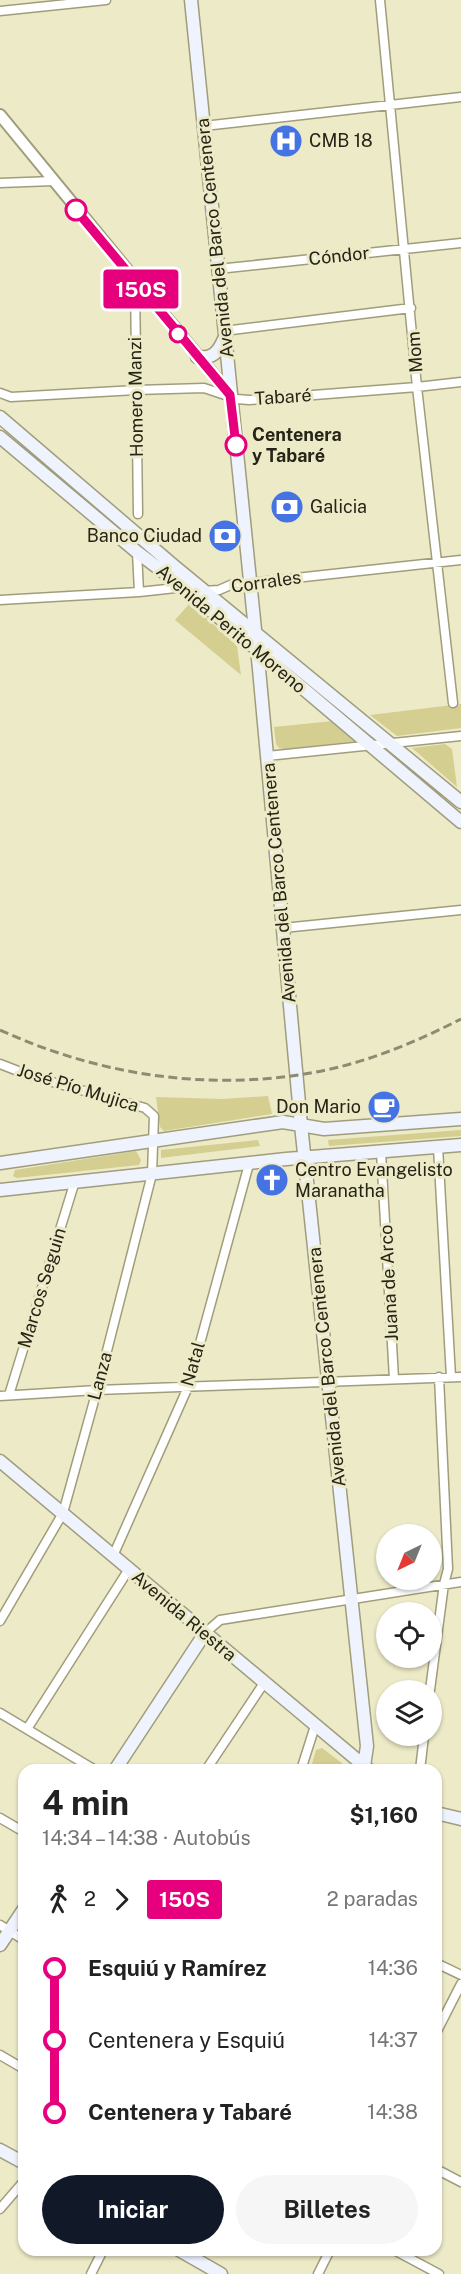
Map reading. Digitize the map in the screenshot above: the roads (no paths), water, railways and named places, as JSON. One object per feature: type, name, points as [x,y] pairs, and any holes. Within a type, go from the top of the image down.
[{"type":"main road","name":"Avenida del Barco Centenera","points":[[191,0],[267,756],[301,1125],[367,1746],[365,1764]]},
{"type":"main road","points":[[197,357],[213,356],[220,348],[224,334]]},
{"type":"main road","name":"Avenida Perito Moreno","points":[[0,417],[206,592],[461,802]]},
{"type":"main road","name":"Avenida Perito Moreno","points":[[0,436],[137,552],[182,586],[461,822]]},
{"type":"main road","points":[[0,1163],[283,1122],[324,1129],[461,1119]]},
{"type":"main road","points":[[0,1190],[305,1158],[461,1145]]},
{"type":"main road","name":"Avenida Riestra","points":[[0,1461],[359,1764]]},
{"type":"main road","points":[[119,1764],[205,1634]]},
{"type":"main road","points":[[442,1814],[461,1819]]},
{"type":"main road","points":[[0,1945],[5,1928],[18,1915]]},
{"type":"main road","points":[[0,2150],[18,2160]]},
{"type":"main road","points":[[190,2256],[221,2274]]},
{"type":"street","points":[[0,11],[106,0]]},
{"type":"street","name":"Mom","points":[[380,0],[417,387],[453,703]]},
{"type":"street","points":[[204,126],[461,97]]},
{"type":"street","points":[[0,114],[230,395]]},
{"type":"street","points":[[0,183],[53,181]]},
{"type":"street","name":"Cóndor","points":[[218,269],[461,243]]},
{"type":"street","name":"Homero Manzi","points":[[135,281],[138,514]]},
{"type":"street","points":[[224,334],[411,308]]},
{"type":"street","name":"Tabaré","points":[[0,393],[11,397],[204,388],[237,399],[249,400],[461,382]]},
{"type":"street","points":[[137,552],[139,592]]},
{"type":"street","name":"Corrales","points":[[0,600],[139,592],[182,586],[206,592],[219,590],[235,583],[461,560]]},
{"type":"street","points":[[267,756],[461,736]]},
{"type":"street","points":[[283,928],[461,910]]},
{"type":"street","name":"José Pío Mujica","points":[[0,1064],[31,1076],[145,1107],[154,1116]]},
{"type":"street","name":"Lanza","points":[[0,1620],[63,1514],[152,1174],[154,1116]]},
{"type":"street","points":[[438,1147],[451,1377]]},
{"type":"street","name":"Juana de Arco","points":[[381,1152],[394,1379]]},
{"type":"street","name":"Natal","points":[[113,1556],[188,1387],[249,1164]]},
{"type":"street","name":"Marcos Seguin","points":[[5,1395],[75,1181]]},
{"type":"street","points":[[431,1680],[448,1569],[439,1377]]},
{"type":"street","points":[[5,1395],[461,1377]]},
{"type":"street","points":[[27,1729],[129,1569]]},
{"type":"street","points":[[205,1634],[220,1620],[352,1597],[461,1582]]},
{"type":"street","points":[[210,1764],[264,1683]]},
{"type":"street","points":[[0,1713],[85,1764]]},
{"type":"street","points":[[303,1764],[315,1726]]},
{"type":"street","points":[[421,1764],[423,1746]]},
{"type":"street","points":[[0,1818],[18,1828]]},
{"type":"street","points":[[5,1928],[18,1936]]},
{"type":"street","points":[[442,1966],[461,1976]]},
{"type":"street","points":[[442,2021],[461,1983]]},
{"type":"street","points":[[0,2055],[18,2066]]},
{"type":"street","points":[[442,2172],[461,2182]]},
{"type":"street","points":[[0,2209],[18,2188]]},
{"type":"street","points":[[91,2274],[100,2256]]},
{"type":"street","points":[[318,2274],[327,2256]]},
{"type":"street","points":[[405,2256],[439,2274]]},
{"type":"railway","points":[[0,1030],[37,1046],[115,1068],[155,1075],[235,1080],[276,1078],[335,1068],[409,1044],[461,1019]]},
{"type":"place","name":"CMB 18","points":[[286,141]]},
{"type":"place","name":"Centenera y Tabaré","points":[[236,445]]},
{"type":"place","name":"Galicia","points":[[287,507]]},
{"type":"place","name":"Banco Ciudad","points":[[225,536]]},
{"type":"place","name":"Don Mario","points":[[384,1107]]},
{"type":"place","name":"Centro Evangelisto Maranatha","points":[[272,1180]]}]
